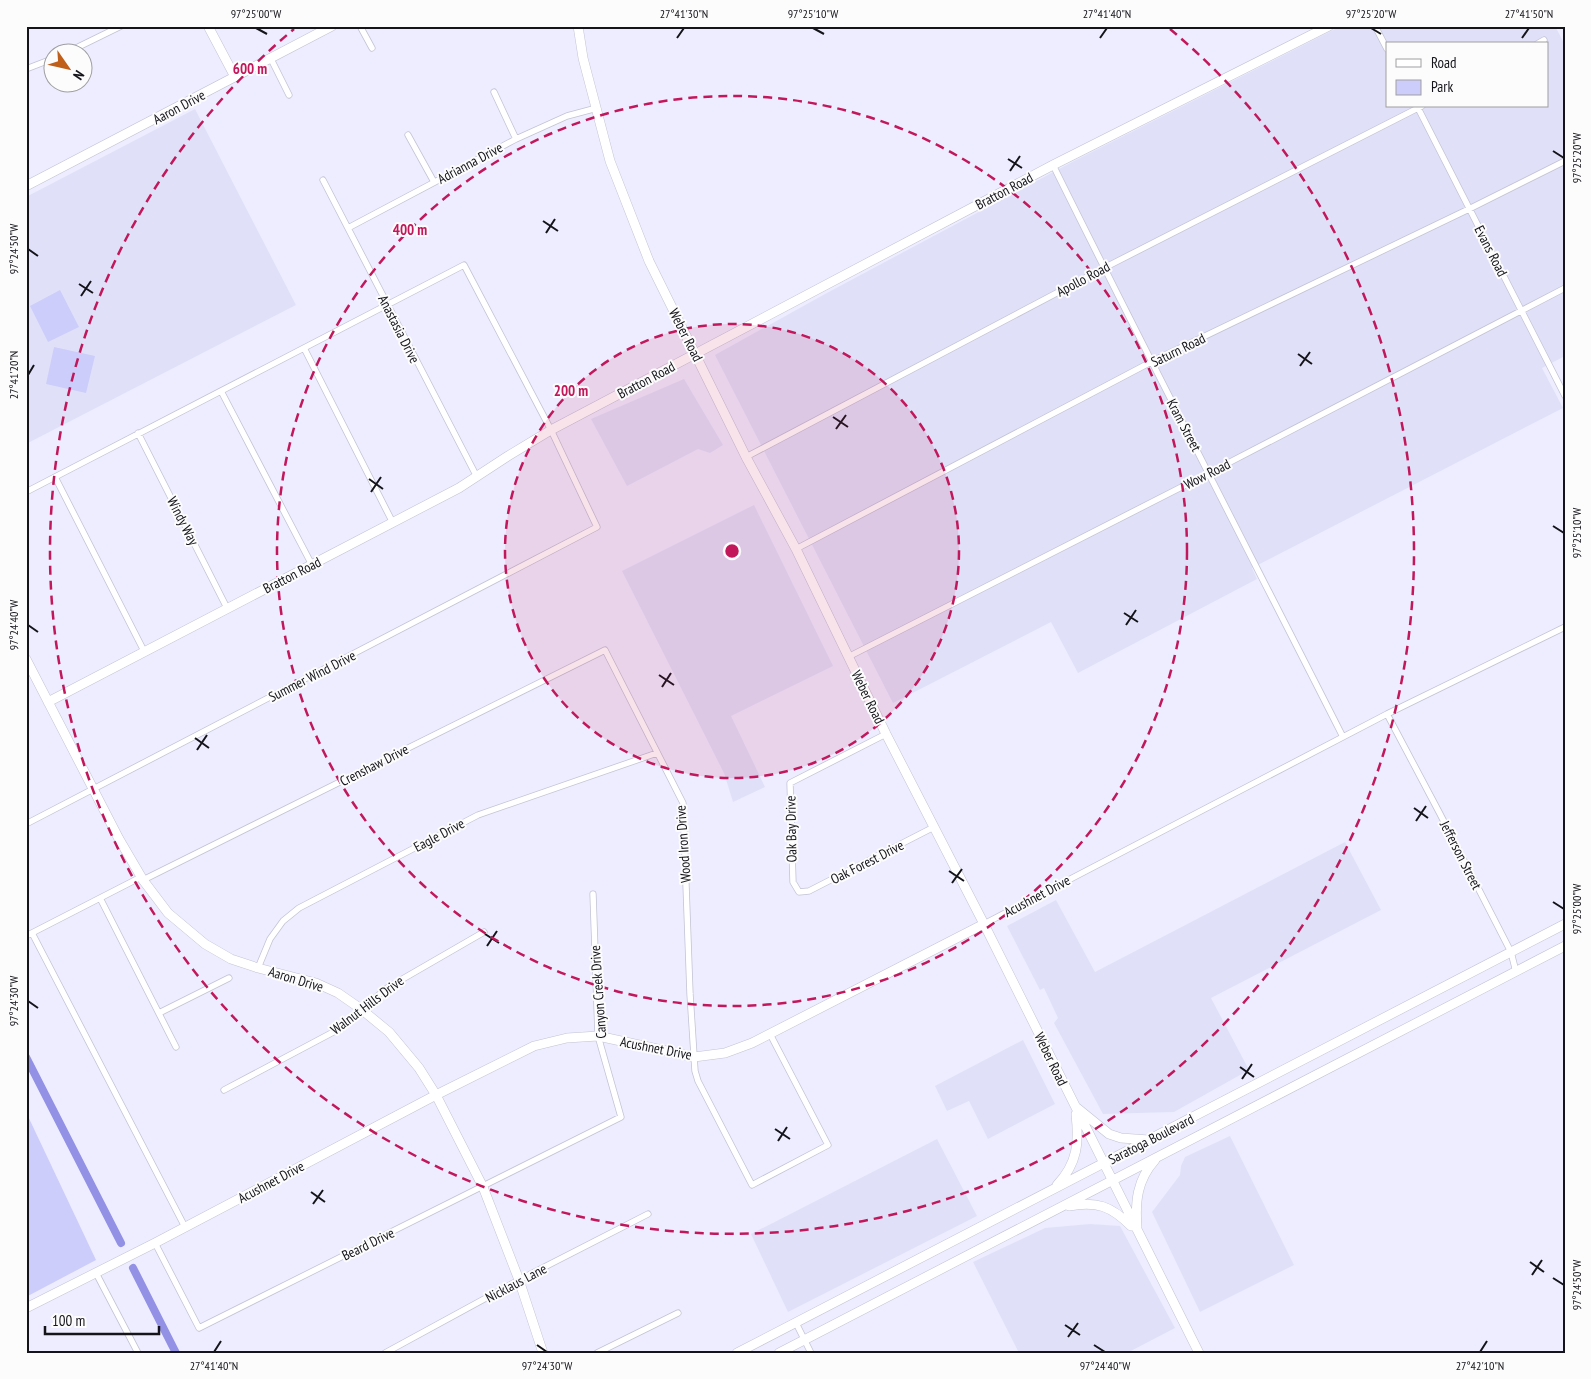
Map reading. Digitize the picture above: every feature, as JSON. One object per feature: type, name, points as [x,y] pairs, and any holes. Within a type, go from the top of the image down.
[{"type":"street","points":[[88,42],[121,26]]},
{"type":"street","points":[[208,26],[235,77]]},
{"type":"street","name":"Aaron Drive","points":[[26,186],[332,26]]},
{"type":"street","points":[[360,26],[372,48]]},
{"type":"street","name":"Weber Road","points":[[578,26],[583,58],[610,160],[649,261],[746,457],[796,550],[886,734],[984,924],[1198,1353]]},
{"type":"street","name":"Bratton Road","points":[[48,702],[393,522],[477,477],[551,430],[1053,165],[1329,26]]},
{"type":"street","points":[[1375,26],[1386,47]]},
{"type":"street","points":[[1540,42],[1544,40]]},
{"type":"street","points":[[271,59],[289,95]]},
{"type":"street","points":[[26,70],[42,63]]},
{"type":"street","points":[[494,92],[516,139]]},
{"type":"street","name":"Adrianna Drive","points":[[348,228],[516,139],[567,116],[597,108]]},
{"type":"street","name":"Apollo Road","points":[[746,457],[1104,268],[1417,108]]},
{"type":"street","name":"Evans Road","points":[[1419,108],[1565,396]]},
{"type":"street","points":[[408,135],[434,182]]},
{"type":"street","name":"Saturn Road","points":[[796,550],[1151,362],[1565,161]]},
{"type":"street","name":"Kram Street","points":[[1053,165],[1151,362],[1343,737]]},
{"type":"street","name":"Anastasia Drive","points":[[323,180],[477,477]]},
{"type":"street","points":[[26,492],[464,265],[551,430]]},
{"type":"street","name":"Wow Road","points":[[848,657],[1209,473],[1565,288]]},
{"type":"street","points":[[304,348],[393,522]]},
{"type":"street","points":[[220,391],[312,565]]},
{"type":"street","name":"Summer Wind Drive","points":[[26,824],[597,527],[551,430]]},
{"type":"street","name":"Windy Way","points":[[138,433],[227,608]]},
{"type":"street","points":[[55,477],[144,651]]},
{"type":"street","name":"Acushnet Drive","points":[[26,1308],[156,1243],[436,1095],[534,1046],[567,1038],[598,1036],[694,1057],[725,1054],[752,1043],[1387,714],[1565,627]]},
{"type":"street","name":"Wood Iron Drive","points":[[605,650],[683,803],[694,1057],[698,1081],[752,1185],[828,1145],[770,1034]]},
{"type":"street","name":"Crenshaw Drive","points":[[29,934],[605,650]]},
{"type":"street","name":"Aaron Drive","points":[[26,659],[142,879],[168,913],[205,944],[231,959],[316,984],[338,993],[389,1032],[407,1051],[436,1095],[483,1187],[519,1280],[543,1353]]},
{"type":"street","name":"Jefferson Street","points":[[1387,714],[1511,952],[1516,972]]},
{"type":"street","name":"Oak Bay Drive","points":[[799,892],[793,882],[790,782],[886,734]]},
{"type":"street","name":"Eagle Drive","points":[[258,968],[270,939],[283,921],[299,908],[478,814],[657,753]]},
{"type":"street","name":"Oak Forest Drive","points":[[799,892],[809,891],[934,828]]},
{"type":"street","name":"Canyon Creek Drive","points":[[592,894],[598,1036],[621,1117]]},
{"type":"street","points":[[100,898],[176,1047]]},
{"type":"street","name":"Saratoga Boulevard","points":[[737,1353],[1565,924]]},
{"type":"street","name":"Walnut Hills Drive","points":[[224,1090],[339,1029],[387,988],[484,932]]},
{"type":"street","points":[[29,934],[185,1227]]},
{"type":"street","name":"Saratoga Boulevard","points":[[779,1353],[1565,946]]},
{"type":"street","points":[[159,1013],[229,978]]},
{"type":"street","points":[[1075,1106],[1109,1134],[1121,1138],[1150,1140]]},
{"type":"street","points":[[1052,1190],[1064,1178],[1072,1165],[1076,1153],[1077,1126],[1075,1106]]},
{"type":"street","name":"Beard Drive","points":[[156,1243],[198,1328],[621,1117]]},
{"type":"street","points":[[1138,1232],[1137,1195],[1149,1167],[1158,1157]]},
{"type":"street","points":[[1062,1207],[1092,1204],[1105,1206],[1122,1217],[1138,1232]]},
{"type":"street","name":"Nicklaus Lane","points":[[385,1353],[519,1280],[648,1214]]},
{"type":"street","points":[[96,1273],[138,1353]]},
{"type":"street","points":[[597,1353],[678,1313]]},
{"type":"street","points":[[796,1323],[811,1353]]},
{"type":"shaded area","points":[[1341,26],[1555,26],[1565,45],[1565,356],[1542,368],[1563,408],[1252,568],[1257,579],[1078,673],[1051,622],[893,703],[715,355],[1074,161]]},
{"type":"shaded area","points":[[195,109],[296,305],[26,444],[26,197]]},
{"type":"shaded area","points":[[684,379],[723,445],[710,453],[698,449],[627,486],[591,419]]},
{"type":"shaded area","points":[[754,505],[833,666],[731,716],[765,787],[733,802],[724,773],[622,571]]},
{"type":"shaded area","points":[[1345,842],[1381,910],[1211,998],[1249,1070],[1174,1112],[1103,1114],[1054,1023],[1058,1018],[1044,988],[1040,990],[1007,926],[1056,900],[1095,972]]},
{"type":"shaded area","points":[[1023,1040],[1055,1104],[988,1139],[969,1101],[947,1111],[935,1086]]},
{"type":"shaded area","points":[[1230,1136],[1294,1265],[1200,1312],[1152,1212],[1180,1175],[1185,1157]]},
{"type":"shaded area","points":[[937,1139],[977,1216],[788,1312],[751,1234]]},
{"type":"shaded area","points":[[1090,1224],[1120,1226],[1175,1328],[1127,1353],[1019,1353],[973,1262],[1045,1228]]},
{"type":"green space","points":[[60,290],[79,327],[48,342],[30,306]]},
{"type":"green space","points":[[54,347],[95,356],[86,393],[46,384]]},
{"type":"green space","points":[[26,1112],[96,1260],[26,1297]]},
{"type":"waterway","points":[[26,1057],[121,1243]]},
{"type":"waterway","points":[[133,1268],[176,1353]]}]
